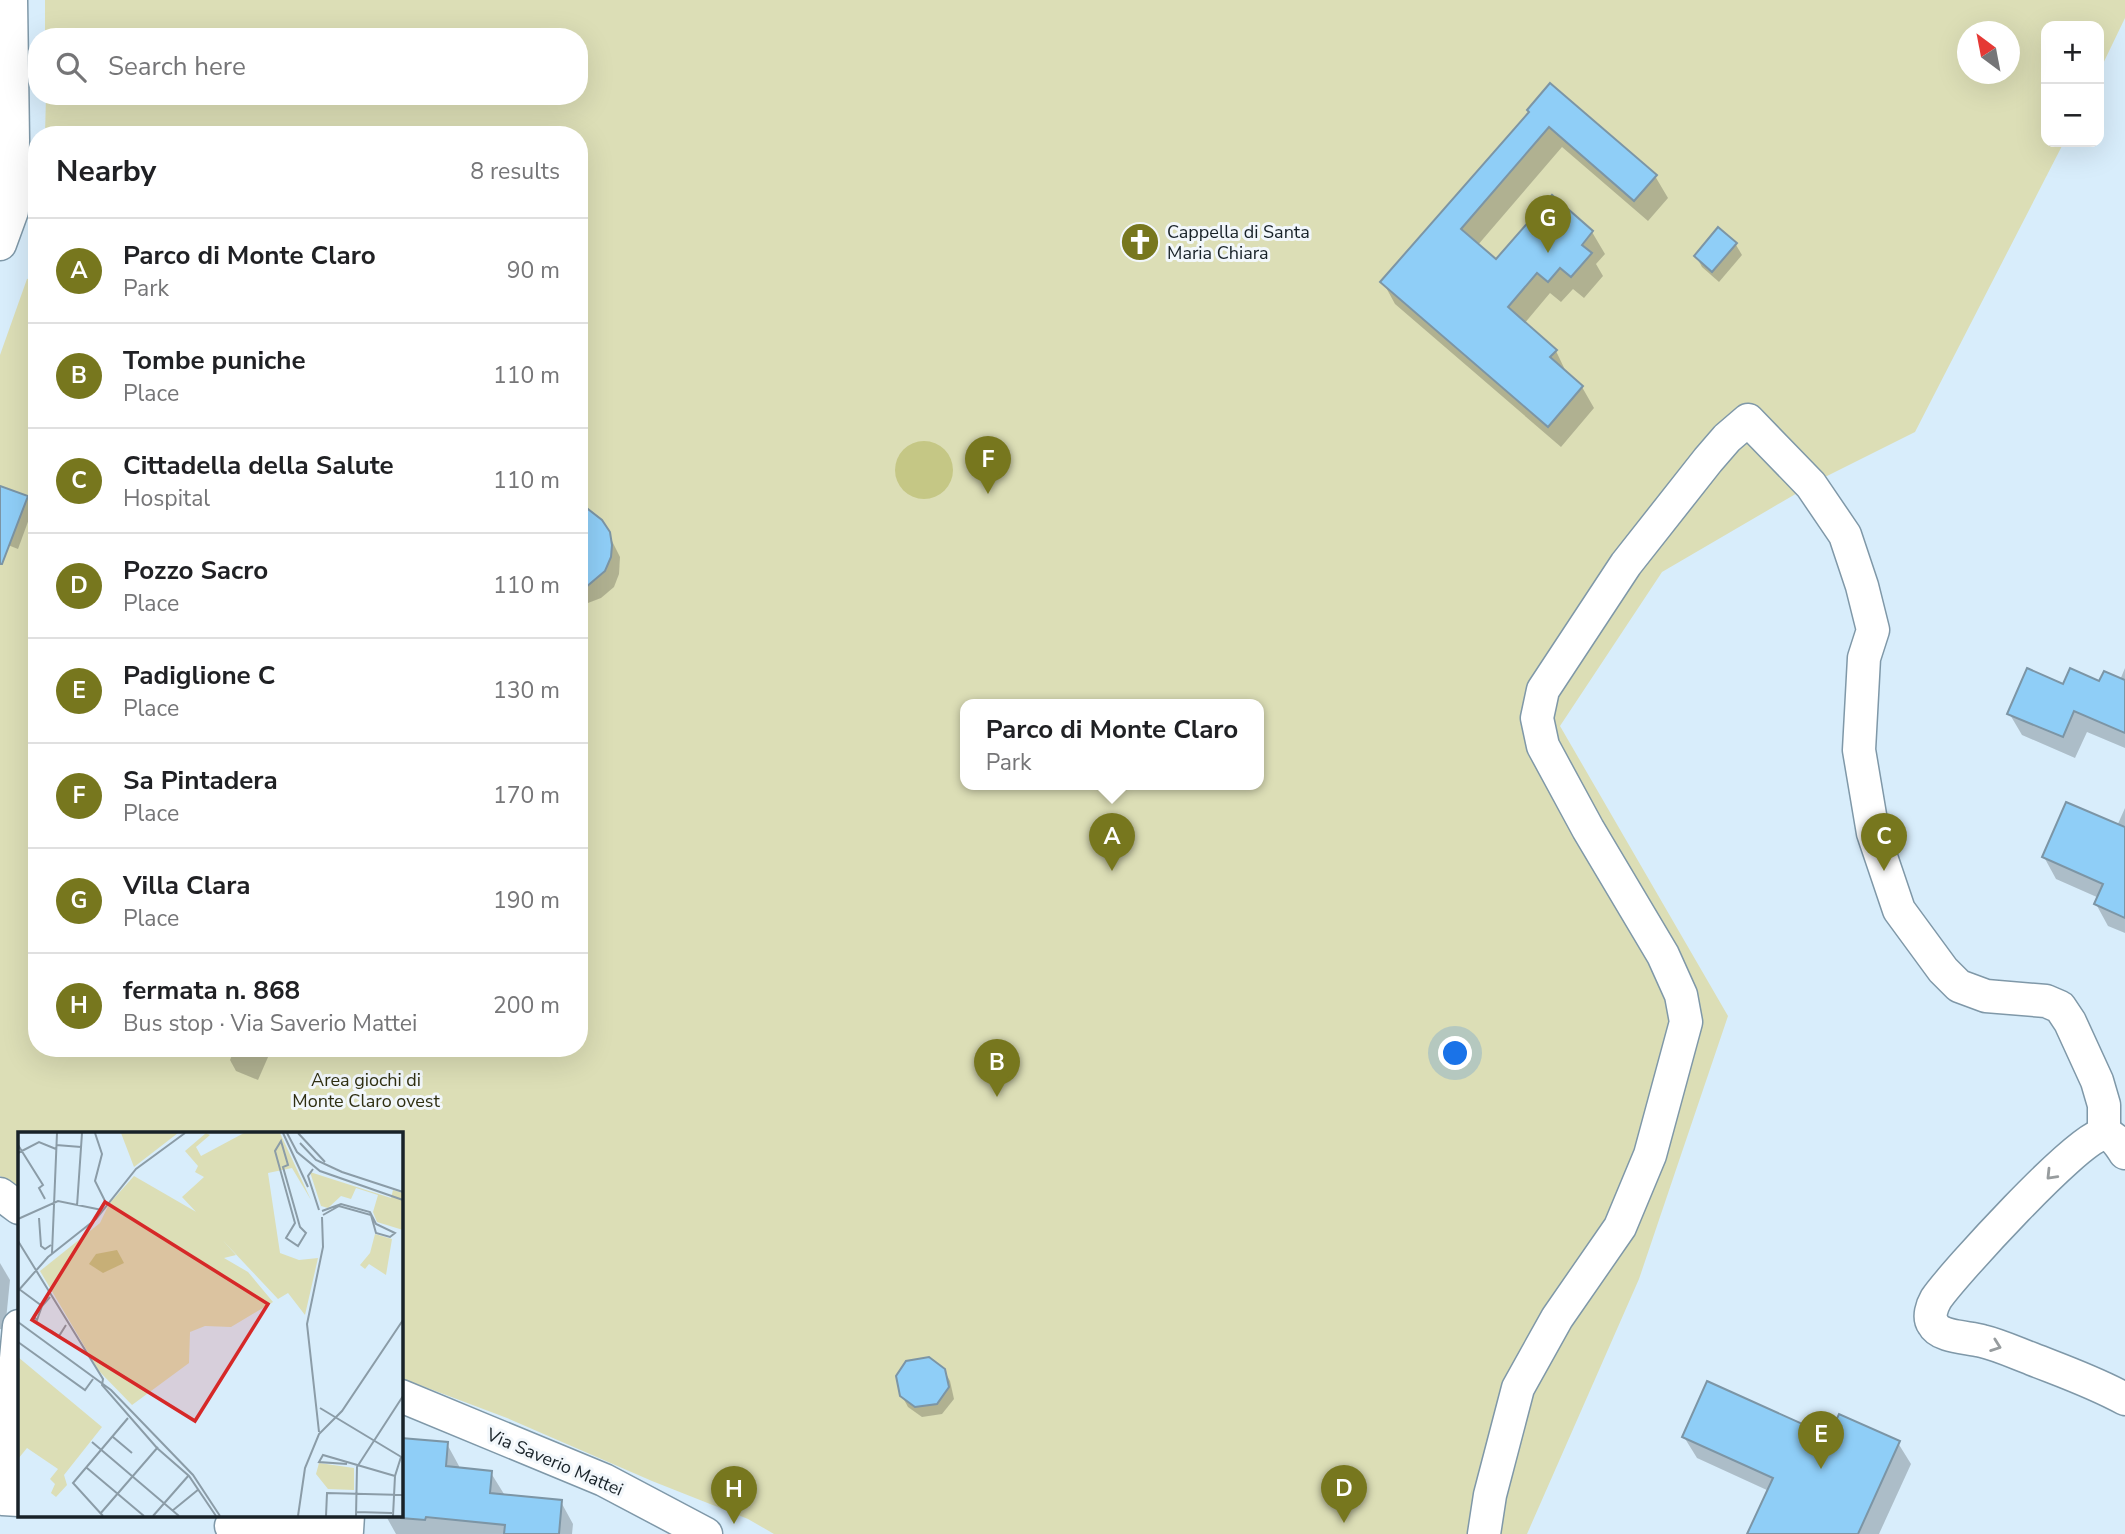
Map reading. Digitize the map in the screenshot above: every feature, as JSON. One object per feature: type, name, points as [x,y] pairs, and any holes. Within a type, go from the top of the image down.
[{"type":"street","points":[[0,243],[12,211],[6,89],[10,0]]},
{"type":"street","points":[[1484,1534],[1490,1495],[1518,1388],[1557,1318],[1620,1227],[1650,1155],[1686,1022],[1681,995],[1663,955],[1582,820],[1543,746],[1537,718],[1543,690],[1626,564],[1708,460],[1727,438],[1748,420],[1811,485],[1845,535],[1862,586],[1873,629],[1864,658],[1859,750],[1873,833],[1899,910],[1943,970],[1959,986],[1986,996],[2046,1001],[2060,1007],[2070,1022],[2097,1082],[2115,1143]]},
{"type":"street","points":[[2115,1143],[2094,1137],[2065,1160],[1989,1238],[1936,1300],[1930,1313],[1932,1324],[1939,1331],[1983,1341],[2089,1380],[2125,1399]]},
{"type":"street","points":[[0,1194],[18,1207]]},
{"type":"street","points":[[14,1345],[3,1499],[18,1500]]},
{"type":"street","name":"Via Saverio Mattei","points":[[402,1396],[604,1480],[706,1534]]},
{"type":"street","points":[[231,1527],[347,1531],[348,1516]]},
{"type":"green space","name":"Area giochi di Monte Claro ovest","points":[[45,0],[2125,0],[2125,18],[2104,62],[2104,21],[2041,21],[2041,147],[2061,147],[1915,432],[1823,478],[1662,572],[1560,726],[1728,1016],[1639,1279],[1527,1534],[774,1534],[748,1519],[507,1418],[402,1378],[402,1132],[18,1132],[18,1188],[0,1176],[0,355],[28,279],[28,1057],[588,1057],[588,126],[45,126],[46,105],[588,105],[588,28],[45,28]]},
{"type":"shaded area","points":[[924,441],[935,443],[948,454],[953,470],[951,481],[940,494],[924,499],[913,497],[900,486],[895,470],[897,459],[908,446]]},
{"type":"building","points":[[1550,83],[1657,175],[1634,201],[1549,127],[1461,229],[1496,259],[1552,195],[1593,231],[1582,245],[1592,253],[1571,277],[1560,268],[1548,282],[1537,273],[1508,307],[1557,350],[1550,357],[1583,386],[1548,427],[1380,282],[1529,112],[1527,110]]},
{"type":"building","points":[[1718,227],[1737,243],[1712,272],[1694,256]]},
{"type":"building","points":[[0,486],[28,496],[2,564],[0,564]]},
{"type":"building","points":[[588,509],[602,520],[610,532],[611,557],[605,571],[588,585]]},
{"type":"building","points":[[2027,668],[2063,684],[2070,668],[2099,681],[2104,671],[2125,680],[2125,733],[2074,711],[2063,737],[2007,714]]},
{"type":"building","points":[[2066,802],[2125,827],[2125,918],[2094,904],[2103,884],[2042,857]]},
{"type":"building","points":[[929,1357],[945,1369],[949,1387],[937,1404],[915,1407],[900,1396],[896,1376],[906,1361]]},
{"type":"building","points":[[1707,1381],[1829,1436],[1839,1414],[1900,1441],[1858,1534],[1747,1534],[1773,1478],[1682,1437]]},
{"type":"building","points":[[402,1438],[448,1442],[446,1466],[492,1471],[490,1493],[562,1500],[559,1534],[504,1534],[505,1525],[426,1517],[425,1520],[401,1518]]},
{"type":"place","name":"Cappella di Santa Maria Chiara","points":[[1140,242]]},
{"type":"place","name":"Villa Clara","points":[[1548,253]]},
{"type":"place","name":"Sa Pintadera","points":[[988,494]]},
{"type":"place","name":"Parco di Monte Claro","points":[[1112,871]]},
{"type":"place","name":"Cittadella della Salute","points":[[1884,871]]},
{"type":"place","name":"Tombe puniche","points":[[997,1097]]},
{"type":"place","name":"Padiglione C","points":[[1821,1469]]},
{"type":"place","name":"Pozzo Sacro","points":[[1344,1523]]},
{"type":"place","name":"fermata n. 868","points":[[734,1524]]}]
